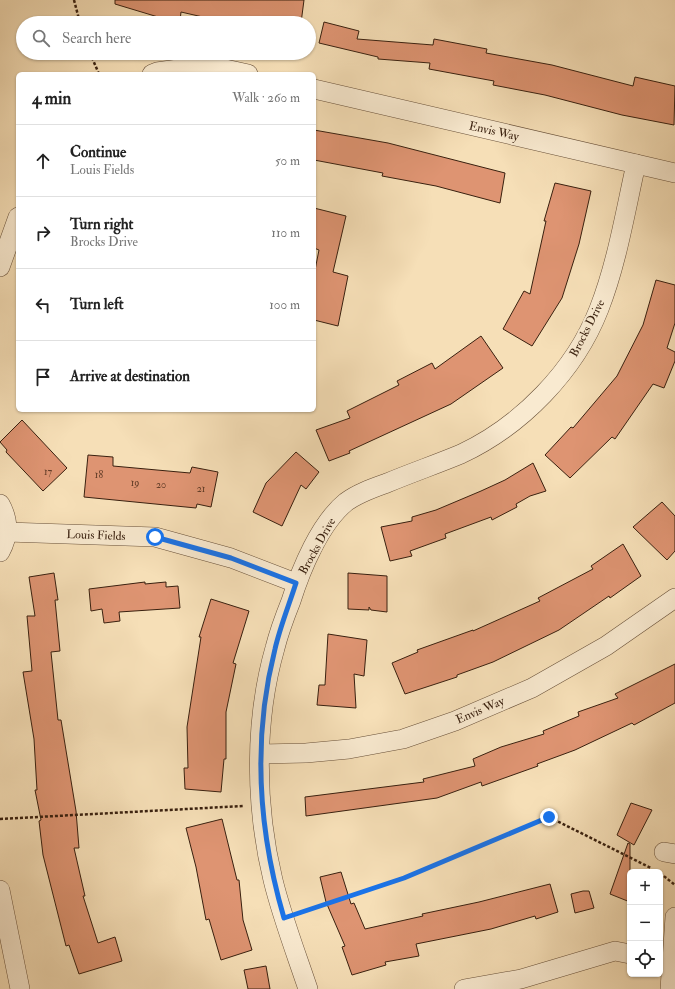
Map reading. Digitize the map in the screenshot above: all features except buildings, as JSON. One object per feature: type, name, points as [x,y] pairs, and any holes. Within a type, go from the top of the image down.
[{"type":"street","points":[[164,72],[207,65],[239,72]]},
{"type":"street","name":"Envis Way","points":[[316,89],[675,173]]},
{"type":"street","name":"Brocks Drive","points":[[308,989],[284,918],[273,879],[265,839],[261,804],[262,727],[269,675],[275,648],[296,583],[330,518],[348,501],[367,490],[461,454],[486,440],[510,424],[546,391],[577,353],[598,311],[613,266],[636,164]]},
{"type":"street","points":[[0,268],[16,223]]},
{"type":"street","points":[[0,504],[6,518],[7,532],[5,544],[0,552]]},
{"type":"street","name":"Louis Fields","points":[[7,532],[155,537],[231,558],[296,583]]},
{"type":"street","name":"Envis Way","points":[[261,754],[349,750],[403,739],[455,721],[532,688],[606,646],[675,598]]},
{"type":"street","points":[[0,890],[20,989]]},
{"type":"street","points":[[670,989],[666,961],[675,917]]},
{"type":"street","points":[[464,989],[521,979],[615,951],[627,953]]},
{"type":"path","points":[[74,0],[78,16]]},
{"type":"path","points":[[93,60],[99,72]]},
{"type":"path","points":[[0,819],[261,804]]},
{"type":"path","points":[[284,918],[404,878],[549,817],[652,868]]},
{"type":"path","points":[[663,875],[675,885]]},
{"type":"route","points":[[155,537],[231,558],[296,583],[275,648],[269,675],[262,727],[260,797],[265,839],[273,879],[284,918],[404,878],[549,817]]}]
